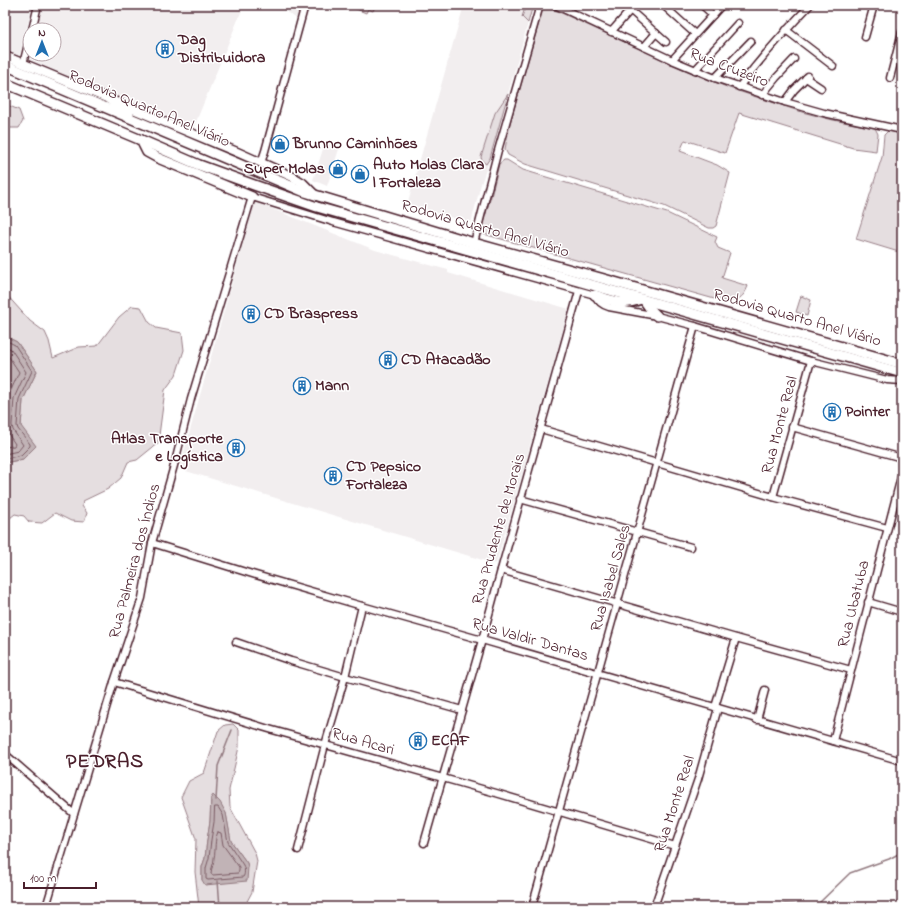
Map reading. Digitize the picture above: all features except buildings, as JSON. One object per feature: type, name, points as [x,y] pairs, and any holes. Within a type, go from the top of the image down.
[{"type":"highway","name":"Rodovia Quarto Anel Viário","points":[[5,64],[305,192],[474,243],[902,364]]},
{"type":"highway","name":"Rodovia Quarto Anel Viário","points":[[5,83],[200,166],[317,206],[902,373]]},
{"type":"highway","points":[[109,99],[141,123]]},
{"type":"highway","points":[[141,140],[148,152],[158,158],[252,197]]},
{"type":"highway","points":[[254,185],[257,172]]},
{"type":"highway","points":[[595,296],[622,303],[643,299],[657,316]]},
{"type":"main road","points":[[5,56],[293,177],[303,183],[314,194]]},
{"type":"street","points":[[34,22],[38,5]]},
{"type":"street","points":[[261,163],[305,5]]},
{"type":"street","points":[[474,243],[497,154],[540,5]]},
{"type":"street","name":"Rua Cruzeiro","points":[[555,5],[672,60],[762,95],[824,113],[902,130]]},
{"type":"street","points":[[611,32],[635,5]]},
{"type":"street","points":[[664,5],[695,34]]},
{"type":"street","points":[[702,5],[713,15]]},
{"type":"street","points":[[672,60],[722,5]]},
{"type":"street","points":[[739,86],[756,64],[810,5]]},
{"type":"street","points":[[865,37],[874,5]]},
{"type":"street","points":[[630,10],[666,42]]},
{"type":"street","points":[[695,70],[738,23]]},
{"type":"street","points":[[786,30],[833,66]]},
{"type":"street","points":[[890,78],[902,32]]},
{"type":"street","points":[[644,47],[656,33]]},
{"type":"street","points":[[715,78],[750,41]]},
{"type":"street","points":[[762,95],[794,59]]},
{"type":"street","points":[[785,102],[807,77],[821,88]]},
{"type":"street","points":[[252,197],[341,224],[579,291],[595,296],[603,305],[609,307],[657,316],[811,360],[887,380],[902,381]]},
{"type":"street","name":"Rua Palmeira dos Índios","points":[[46,907],[114,682],[142,598],[152,543],[191,399],[252,197]]},
{"type":"street","name":"Rua Prudente de Morais","points":[[424,843],[579,291]]},
{"type":"street","name":"Rua Isabel Sales","points":[[532,907],[695,326]]},
{"type":"street","name":"Rua Monte Real","points":[[774,497],[811,360]]},
{"type":"street","points":[[792,427],[902,458]]},
{"type":"street","points":[[541,429],[774,497],[887,528]]},
{"type":"street","name":"Rua Ubatuba","points":[[832,742],[902,473]]},
{"type":"street","points":[[520,499],[691,547]]},
{"type":"street","name":"Rua Valdir Dantas","points":[[152,543],[362,606],[902,761]]},
{"type":"street","points":[[500,570],[851,670]]},
{"type":"street","points":[[868,602],[902,612]]},
{"type":"street","points":[[298,850],[325,745],[345,677],[362,606]]},
{"type":"street","name":"Rua Monte Real","points":[[654,907],[698,779],[716,707],[736,638]]},
{"type":"street","points":[[236,642],[290,661],[462,710]]},
{"type":"street","name":"Rua Acari","points":[[114,682],[269,729],[496,793],[675,846]]},
{"type":"street","points":[[757,720],[765,690]]},
{"type":"street","points":[[5,754],[74,814]]},
{"type":"shaded area","points":[[5,5],[33,5],[28,22],[22,22],[22,46],[20,54],[18,55],[5,49]]},
{"type":"shaded area","points":[[43,5],[244,5],[193,129],[36,62],[62,62],[62,22],[38,22]]},
{"type":"shaded area","points":[[276,5],[301,5],[297,19]]},
{"type":"shaded area","points":[[346,5],[376,5],[373,11],[368,9],[366,13]]},
{"type":"shaded area","points":[[464,5],[533,5],[471,223],[407,205]]},
{"type":"shaded area","points":[[526,5],[533,5],[528,23],[522,17]]},
{"type":"shaded area","points":[[544,5],[681,68],[729,88],[802,112],[875,128],[878,134],[876,151],[853,148],[739,113],[725,153],[685,140],[680,151],[717,165],[730,173],[716,226],[713,228],[709,228],[664,206],[525,164],[508,155],[505,149],[510,123]]},
{"type":"shaded area","points":[[508,94],[490,158],[486,164],[482,161],[481,157],[495,113]]},
{"type":"shaded area","points":[[5,104],[19,110],[23,121],[19,128],[8,128],[5,126]]},
{"type":"shaded area","points":[[888,131],[902,133],[902,253],[856,239],[882,157],[884,135]]},
{"type":"shaded area","points":[[325,143],[339,149],[327,186],[313,180]]},
{"type":"shaded area","points":[[504,160],[507,160],[523,170],[667,213],[717,237],[715,242],[718,248],[730,253],[722,278],[748,286],[746,291],[740,298],[737,299],[718,300],[480,233],[499,164]]},
{"type":"shaded area","points":[[255,202],[375,250],[448,270],[448,273],[569,309],[496,564],[179,469]]},
{"type":"shaded area","points":[[5,293],[30,321],[45,332],[53,358],[79,347],[97,346],[119,317],[132,306],[141,307],[149,322],[156,328],[182,333],[184,350],[176,375],[165,390],[158,443],[137,460],[128,462],[121,478],[108,489],[83,501],[82,506],[87,513],[84,522],[71,521],[55,513],[42,523],[29,522],[24,516],[15,514],[5,522],[5,463],[23,459],[21,426],[23,400],[37,371],[17,342],[5,336]]},
{"type":"shaded area","points":[[801,296],[811,300],[807,316],[796,312]]},
{"type":"shaded area","points":[[233,724],[239,730],[239,747],[229,790],[230,807],[255,853],[257,861],[252,892],[244,907],[199,907],[195,872],[196,839],[181,797],[189,781],[204,773],[218,731],[225,725]],"holes":[[[211,798],[226,813],[231,841],[247,863],[248,867],[202,880],[202,867],[205,858],[210,821]]]},
{"type":"water","points":[[5,336],[17,342],[37,371],[23,400],[21,426],[36,446],[23,459],[5,463]]},
{"type":"water","points":[[213,795],[220,802],[226,813],[231,841],[247,863],[247,881],[205,885],[202,880],[202,867],[205,858],[210,821],[211,798]]},
{"type":"waterway","points":[[216,800],[218,766],[232,730]]},
{"type":"waterway","points":[[757,907],[785,904],[817,905],[850,873],[889,859],[902,852]]},
{"type":"waterway","points":[[218,881],[220,907]]},
{"type":"place","name":"Dag Distribuidora","points":[[165,49]]},
{"type":"place","name":"Brunno Caminhões","points":[[280,144]]},
{"type":"place","name":"Super Molas","points":[[338,169]]},
{"type":"place","name":"Auto Molas Clara | Fortaleza","points":[[360,174]]},
{"type":"place","name":"CD Braspress","points":[[251,314]]},
{"type":"place","name":"CD Atacadão","points":[[388,360]]},
{"type":"place","name":"Mann","points":[[302,386]]},
{"type":"place","name":"Pointer","points":[[832,412]]},
{"type":"place","name":"Atlas Transporte e Logística","points":[[236,448]]},
{"type":"place","name":"CD Pepsico Fortaleza","points":[[333,476]]},
{"type":"place","name":"ECAF","points":[[418,741]]},
{"type":"district","name":"PEDRAS","points":[[105,762]]}]
